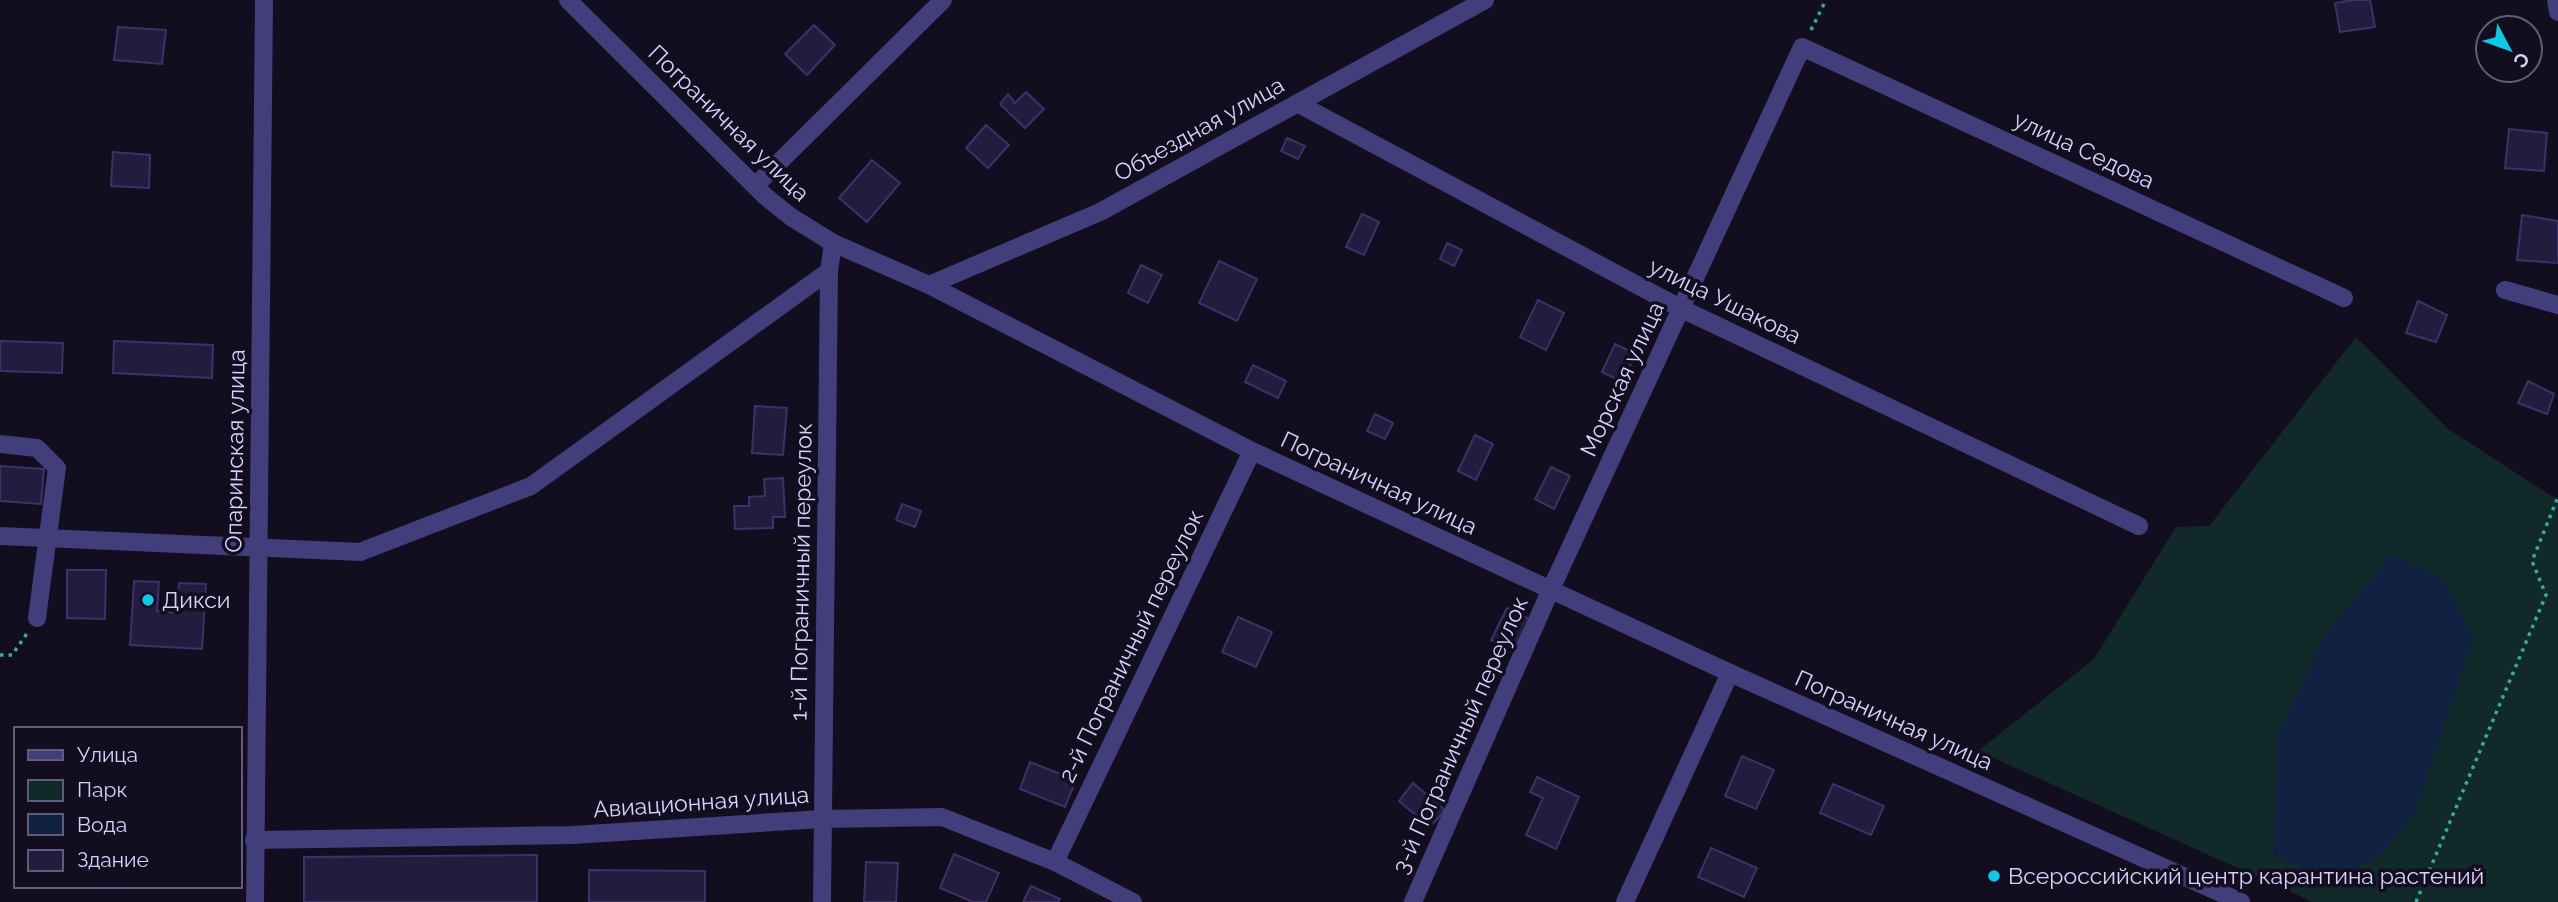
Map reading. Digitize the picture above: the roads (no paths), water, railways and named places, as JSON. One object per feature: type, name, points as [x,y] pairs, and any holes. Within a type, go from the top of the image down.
[{"type":"street","name":"Опаринская улица","points":[[255,902],[264,0]]},
{"type":"street","points":[[755,186],[943,0]]},
{"type":"street","name":"Объездная улица","points":[[929,285],[1100,212],[1485,0]]},
{"type":"street","points":[[2556,0],[2558,12]]},
{"type":"street","name":"Пограничная улица","points":[[571,1],[755,186],[790,217],[833,243],[929,285],[1252,451],[1730,673],[2241,902]]},
{"type":"street","name":"улица Седова","points":[[1802,47],[2344,298]]},
{"type":"street","name":"Морская улица","points":[[1551,589],[1802,47]]},
{"type":"street","name":"улица Ушакова","points":[[1297,103],[1682,309],[2139,526]]},
{"type":"street","name":"1-й Пограничный переулок","points":[[822,902],[829,271],[833,243]]},
{"type":"street","points":[[0,536],[360,552],[531,486],[829,271]]},
{"type":"street","points":[[2505,290],[2558,305]]},
{"type":"street","points":[[0,444],[37,448],[57,468],[37,618]]},
{"type":"street","name":"2-й Пограничный переулок","points":[[1055,862],[1252,451]]},
{"type":"street","name":"3-й Пограничный переулок","points":[[1413,902],[1551,589]]},
{"type":"street","points":[[1625,902],[1730,673]]},
{"type":"street","name":"Авиационная улица","points":[[254,840],[573,835],[822,819],[942,817],[1055,862],[1133,902]]},
{"type":"water","points":[[2392,553],[2445,581],[2473,639],[2415,813],[2379,857],[2332,880],[2273,855],[2278,733],[2326,633]]},
{"type":"place","name":"Дикси","points":[[148,600]]},
{"type":"place","name":"Всероссийский центр карантина растений","points":[[1994,876]]}]
